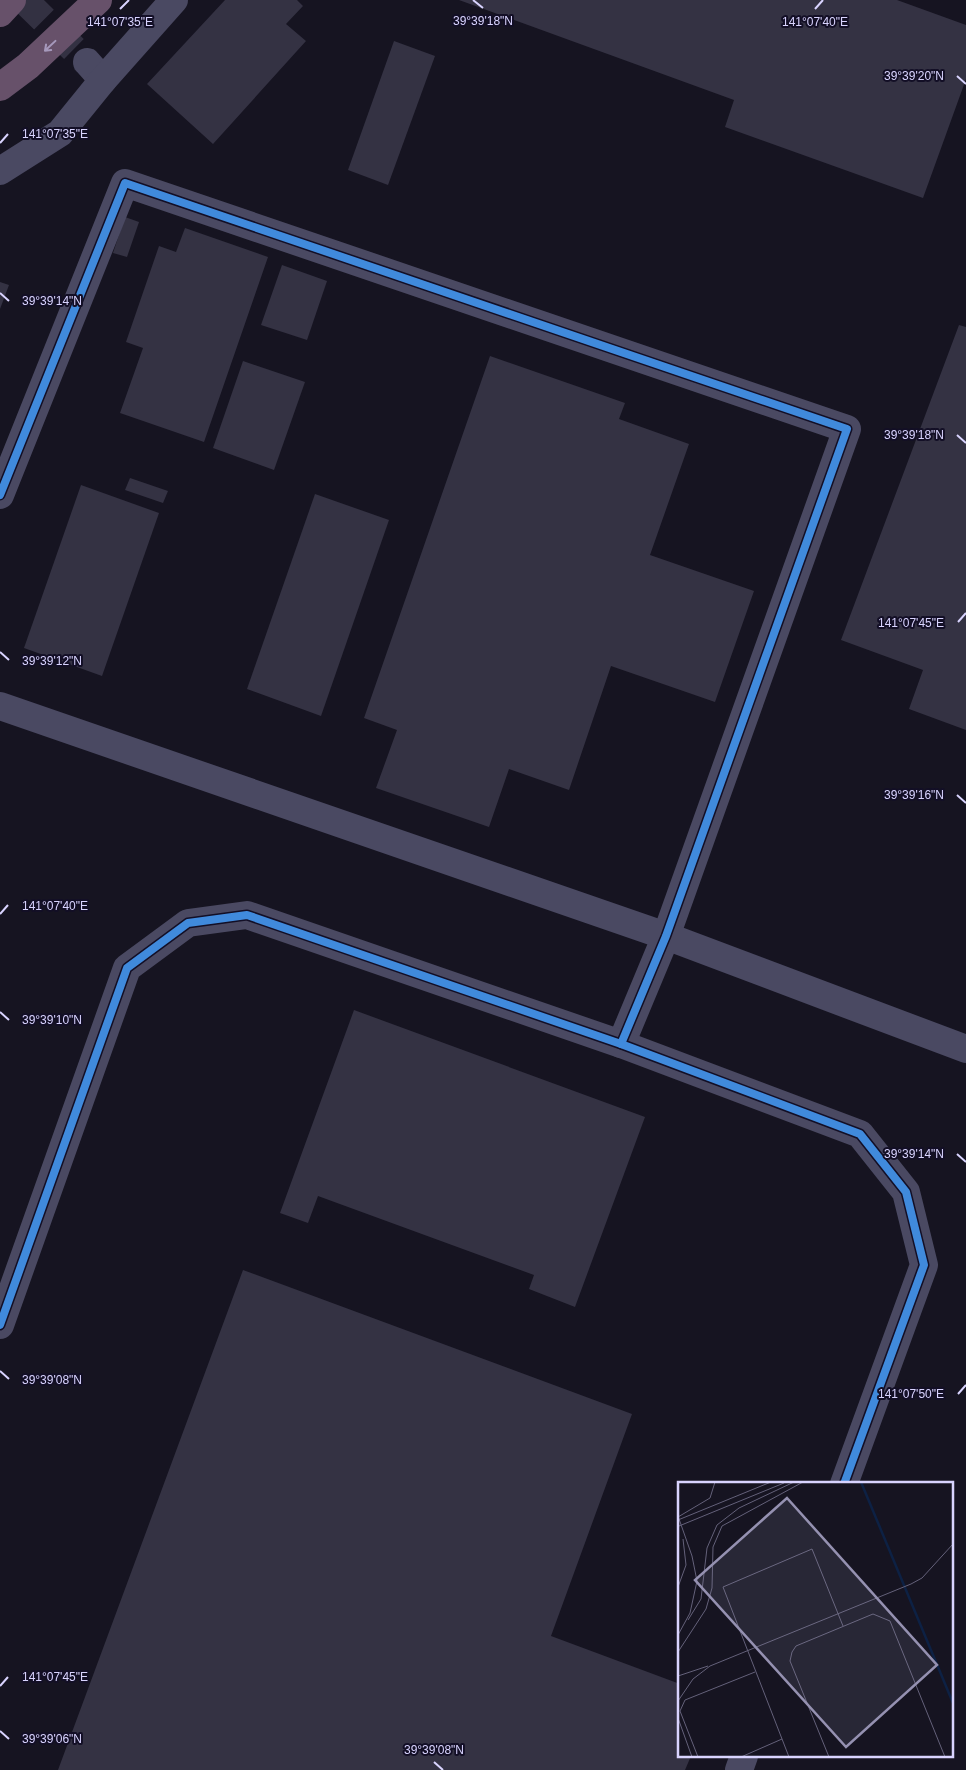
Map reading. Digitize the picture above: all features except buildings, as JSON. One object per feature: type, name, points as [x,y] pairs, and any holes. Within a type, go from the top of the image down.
[{"type":"highway","points":[[0,13],[12,0]]},
{"type":"highway","points":[[0,87],[28,66],[98,0]]},
{"type":"street","points":[[0,171],[60,133],[95,71],[174,0]]},
{"type":"street","points":[[0,495],[125,183],[847,429],[666,936],[622,1044]]},
{"type":"street","points":[[0,706],[666,936],[966,1049]]},
{"type":"street","points":[[0,1325],[127,968],[188,923],[247,915],[622,1044],[860,1134],[906,1192],[924,1265],[845,1482]]},
{"type":"street","points":[[739,1770],[743,1758]]},
{"type":"tunnel","points":[[24,0],[87,62]]},
{"type":"cycle path","points":[[0,495],[125,183],[847,429],[666,936],[621,1044]]},
{"type":"cycle path","points":[[0,1325],[127,968],[188,923],[247,915],[621,1044],[860,1134],[906,1192],[924,1265],[845,1482]]}]
